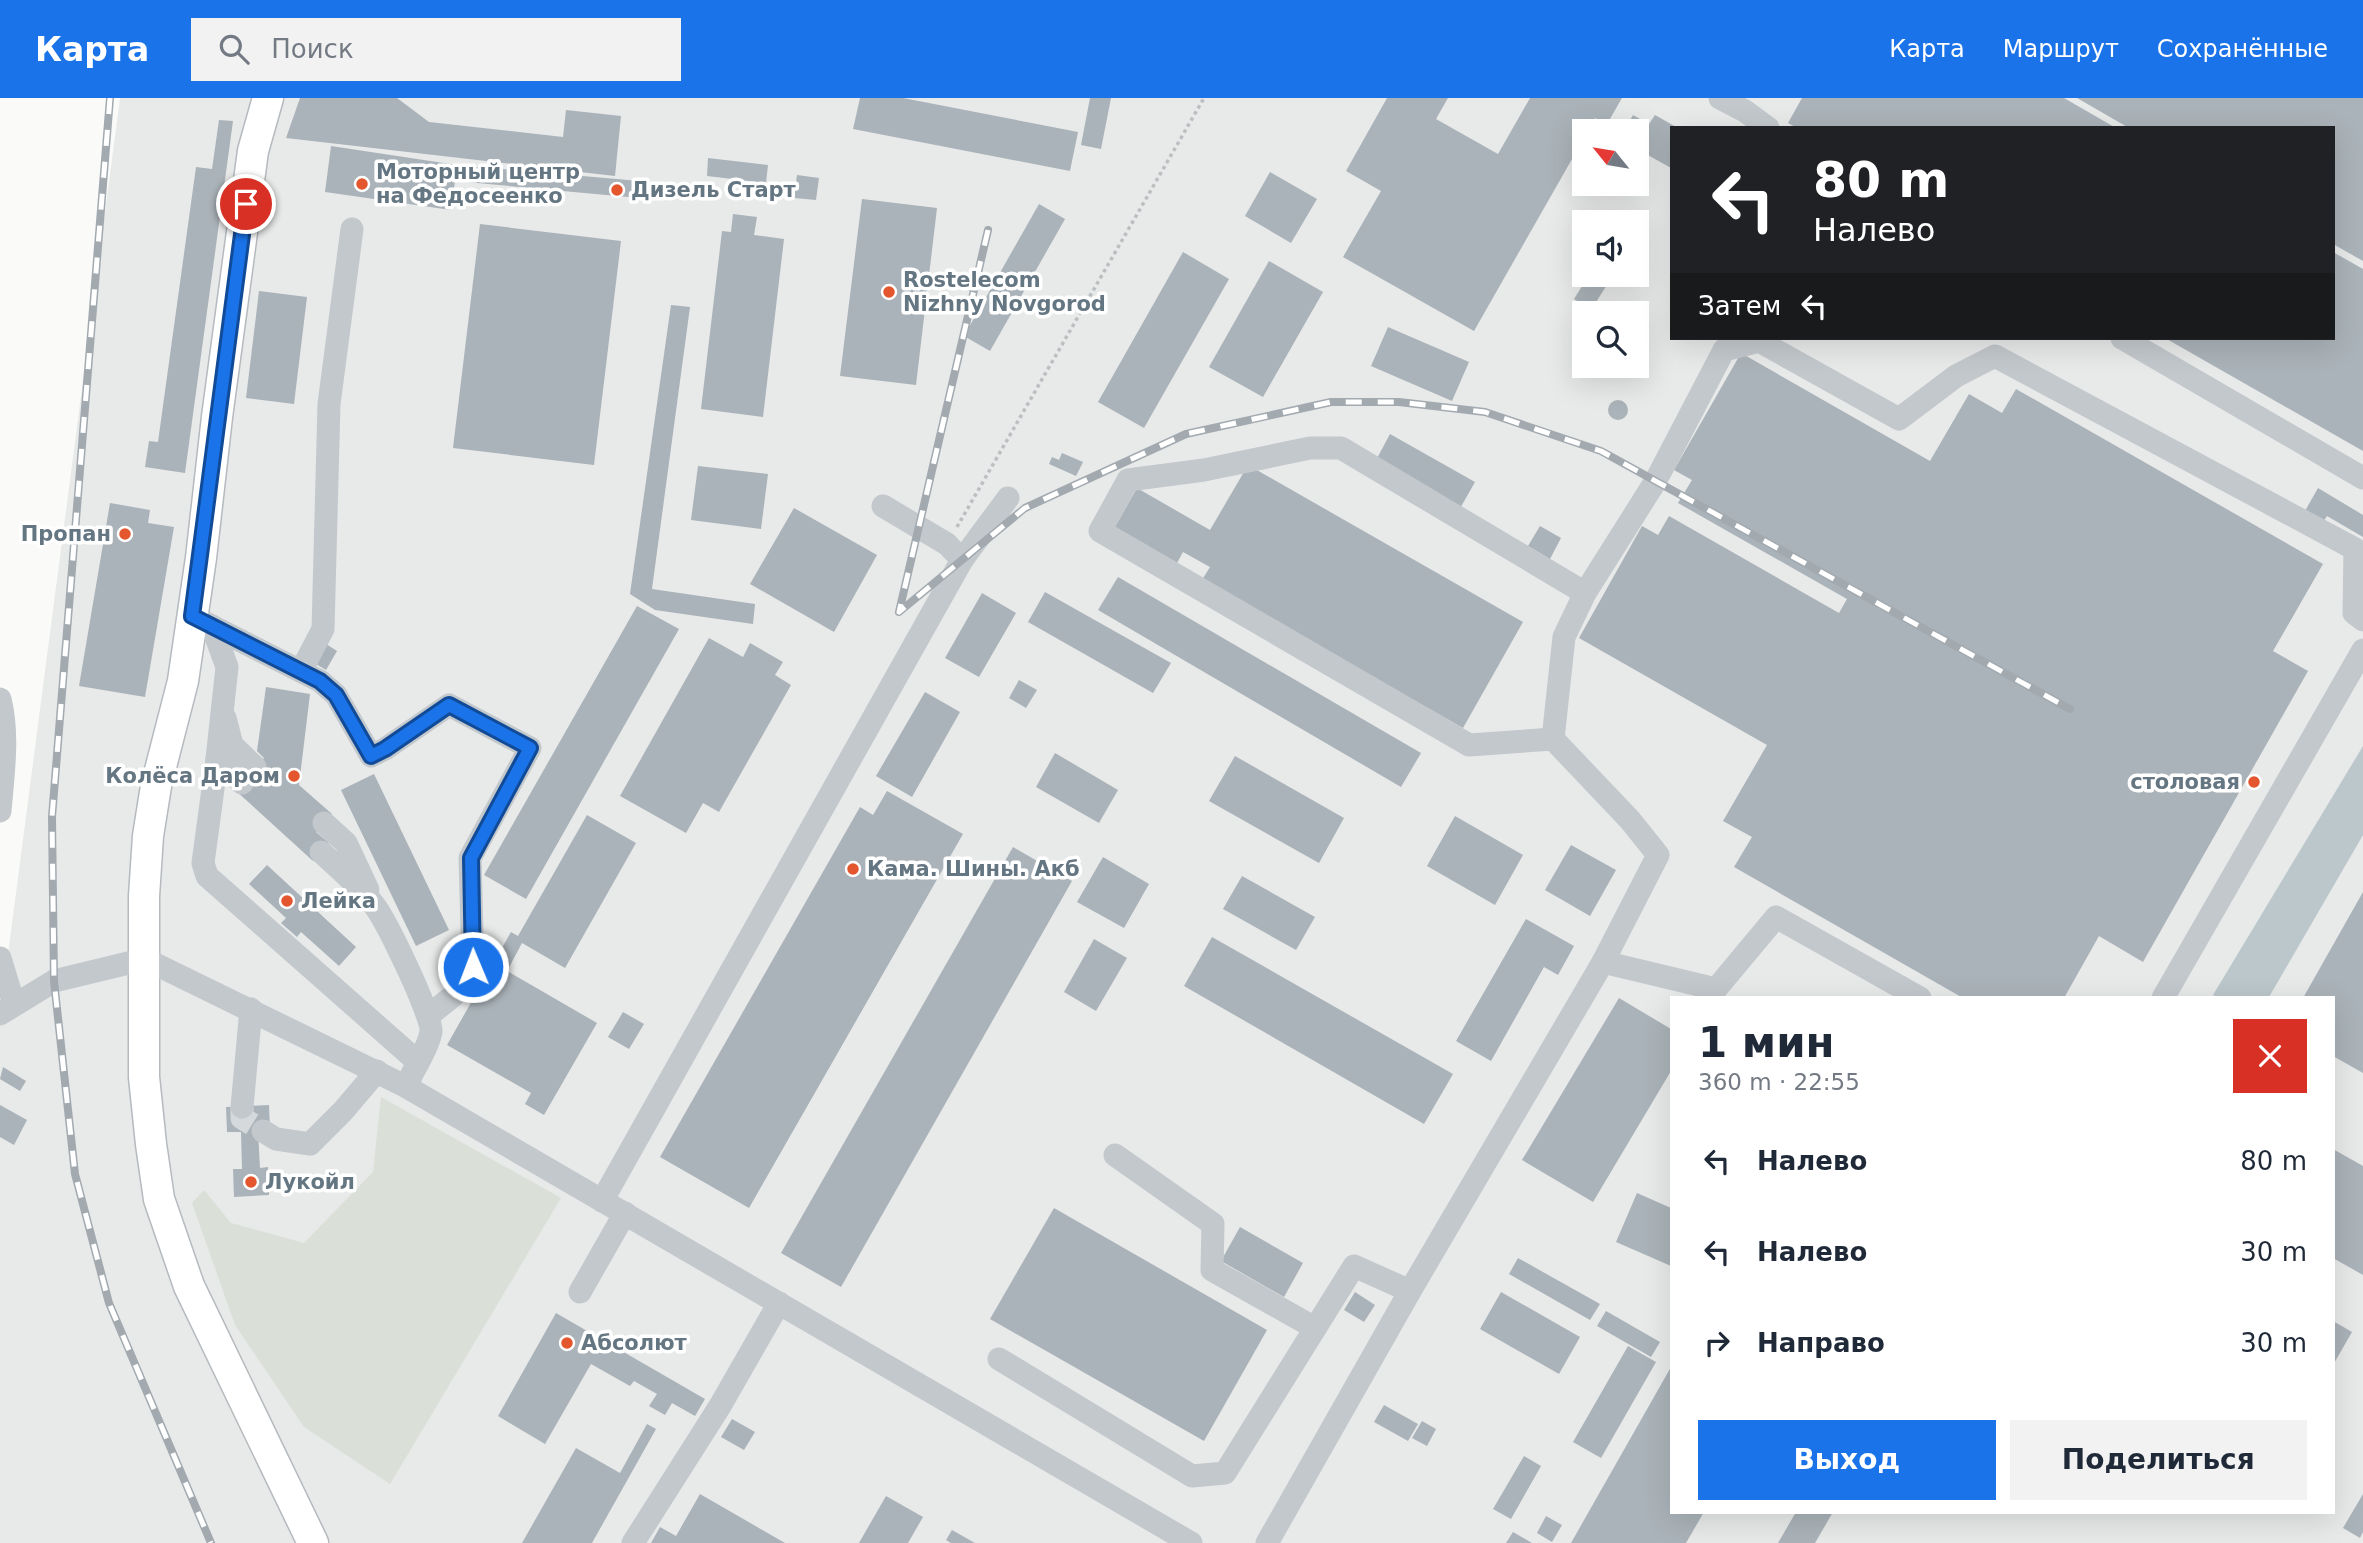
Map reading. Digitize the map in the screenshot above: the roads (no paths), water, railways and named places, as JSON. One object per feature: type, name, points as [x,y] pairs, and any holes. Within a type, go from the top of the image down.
[{"type":"main road","points":[[268,98],[253,151],[202,621],[183,681],[156,786],[148,836],[144,896],[144,1077],[159,1199],[189,1286],[313,1543]]},
{"type":"street","points":[[1720,98],[1765,126]]},
{"type":"street","points":[[300,671],[323,629],[328,404],[352,229]]},
{"type":"street","points":[[2125,340],[2363,478]]},
{"type":"street","points":[[1267,1543],[1410,1291],[1603,962],[1658,855],[1630,820],[1553,739],[1564,637],[1585,593],[1655,482],[1724,350],[1759,341],[1899,419],[1956,376],[1994,356],[2355,549],[2354,613],[2363,620]]},
{"type":"street","points":[[1553,739],[1469,745],[1100,531],[1128,480],[1204,470],[1310,448],[1341,448],[1585,593]]},
{"type":"street","points":[[602,1200],[955,552],[1007,498]]},
{"type":"street","points":[[883,506],[955,552]]},
{"type":"street","points":[[202,621],[320,681],[336,695],[371,756],[449,705],[530,748],[471,858],[473,967],[453,996],[428,1016]]},
{"type":"street","points":[[202,621],[227,667],[203,863],[207,876],[418,1062]]},
{"type":"street","points":[[2164,996],[2363,650]]},
{"type":"street","points":[[0,699],[4,713],[4,756],[0,811]]},
{"type":"street","points":[[217,759],[248,775],[232,746],[222,708]]},
{"type":"street","points":[[324,823],[346,844],[428,1016],[431,1030],[405,1086]]},
{"type":"street","points":[[321,852],[375,906]]},
{"type":"street","points":[[1603,962],[1716,989],[1776,917],[1916,996]]},
{"type":"street","points":[[0,958],[7,1009],[54,981],[145,959],[251,1009],[405,1086],[1191,1543]]},
{"type":"street","points":[[242,1107],[251,1009]]},
{"type":"street","points":[[263,1131],[276,1139],[310,1144],[344,1111],[377,1071]]},
{"type":"street","points":[[1115,1154],[1213,1224],[1212,1270],[1315,1328]]},
{"type":"street","points":[[580,1292],[625,1213]]},
{"type":"street","points":[[999,1359],[1192,1476],[1225,1473],[1354,1266],[1410,1291]]},
{"type":"street","points":[[633,1543],[720,1406],[779,1304]]},
{"type":"tunnel","points":[[242,1107],[242,1118],[263,1131]]},
{"type":"railway","points":[[110,98],[52,817],[54,981],[75,1174],[109,1303],[211,1543]]},
{"type":"railway","points":[[988,230],[899,612],[1025,508],[1186,434],[1331,402],[1399,402],[1485,412],[1601,451],[2070,709]]},
{"type":"place","name":"Моторный центр на Федосеенко","points":[[362,184]]},
{"type":"place","name":"Дизель Старт","points":[[617,190]]},
{"type":"place","name":"Rostelecom Nizhny Novgorod","points":[[889,292]]},
{"type":"place","name":"Пропан","points":[[125,534]]},
{"type":"place","name":"Колёса Даром","points":[[294,776]]},
{"type":"place","name":"столовая","points":[[2254,782]]},
{"type":"place","name":"Кама. Шины. Акб","points":[[853,869]]},
{"type":"place","name":"Лейка","points":[[287,901]]},
{"type":"place","name":"Лукойл","points":[[251,1182]]},
{"type":"place","name":"Абсолют","points":[[567,1343]]}]
